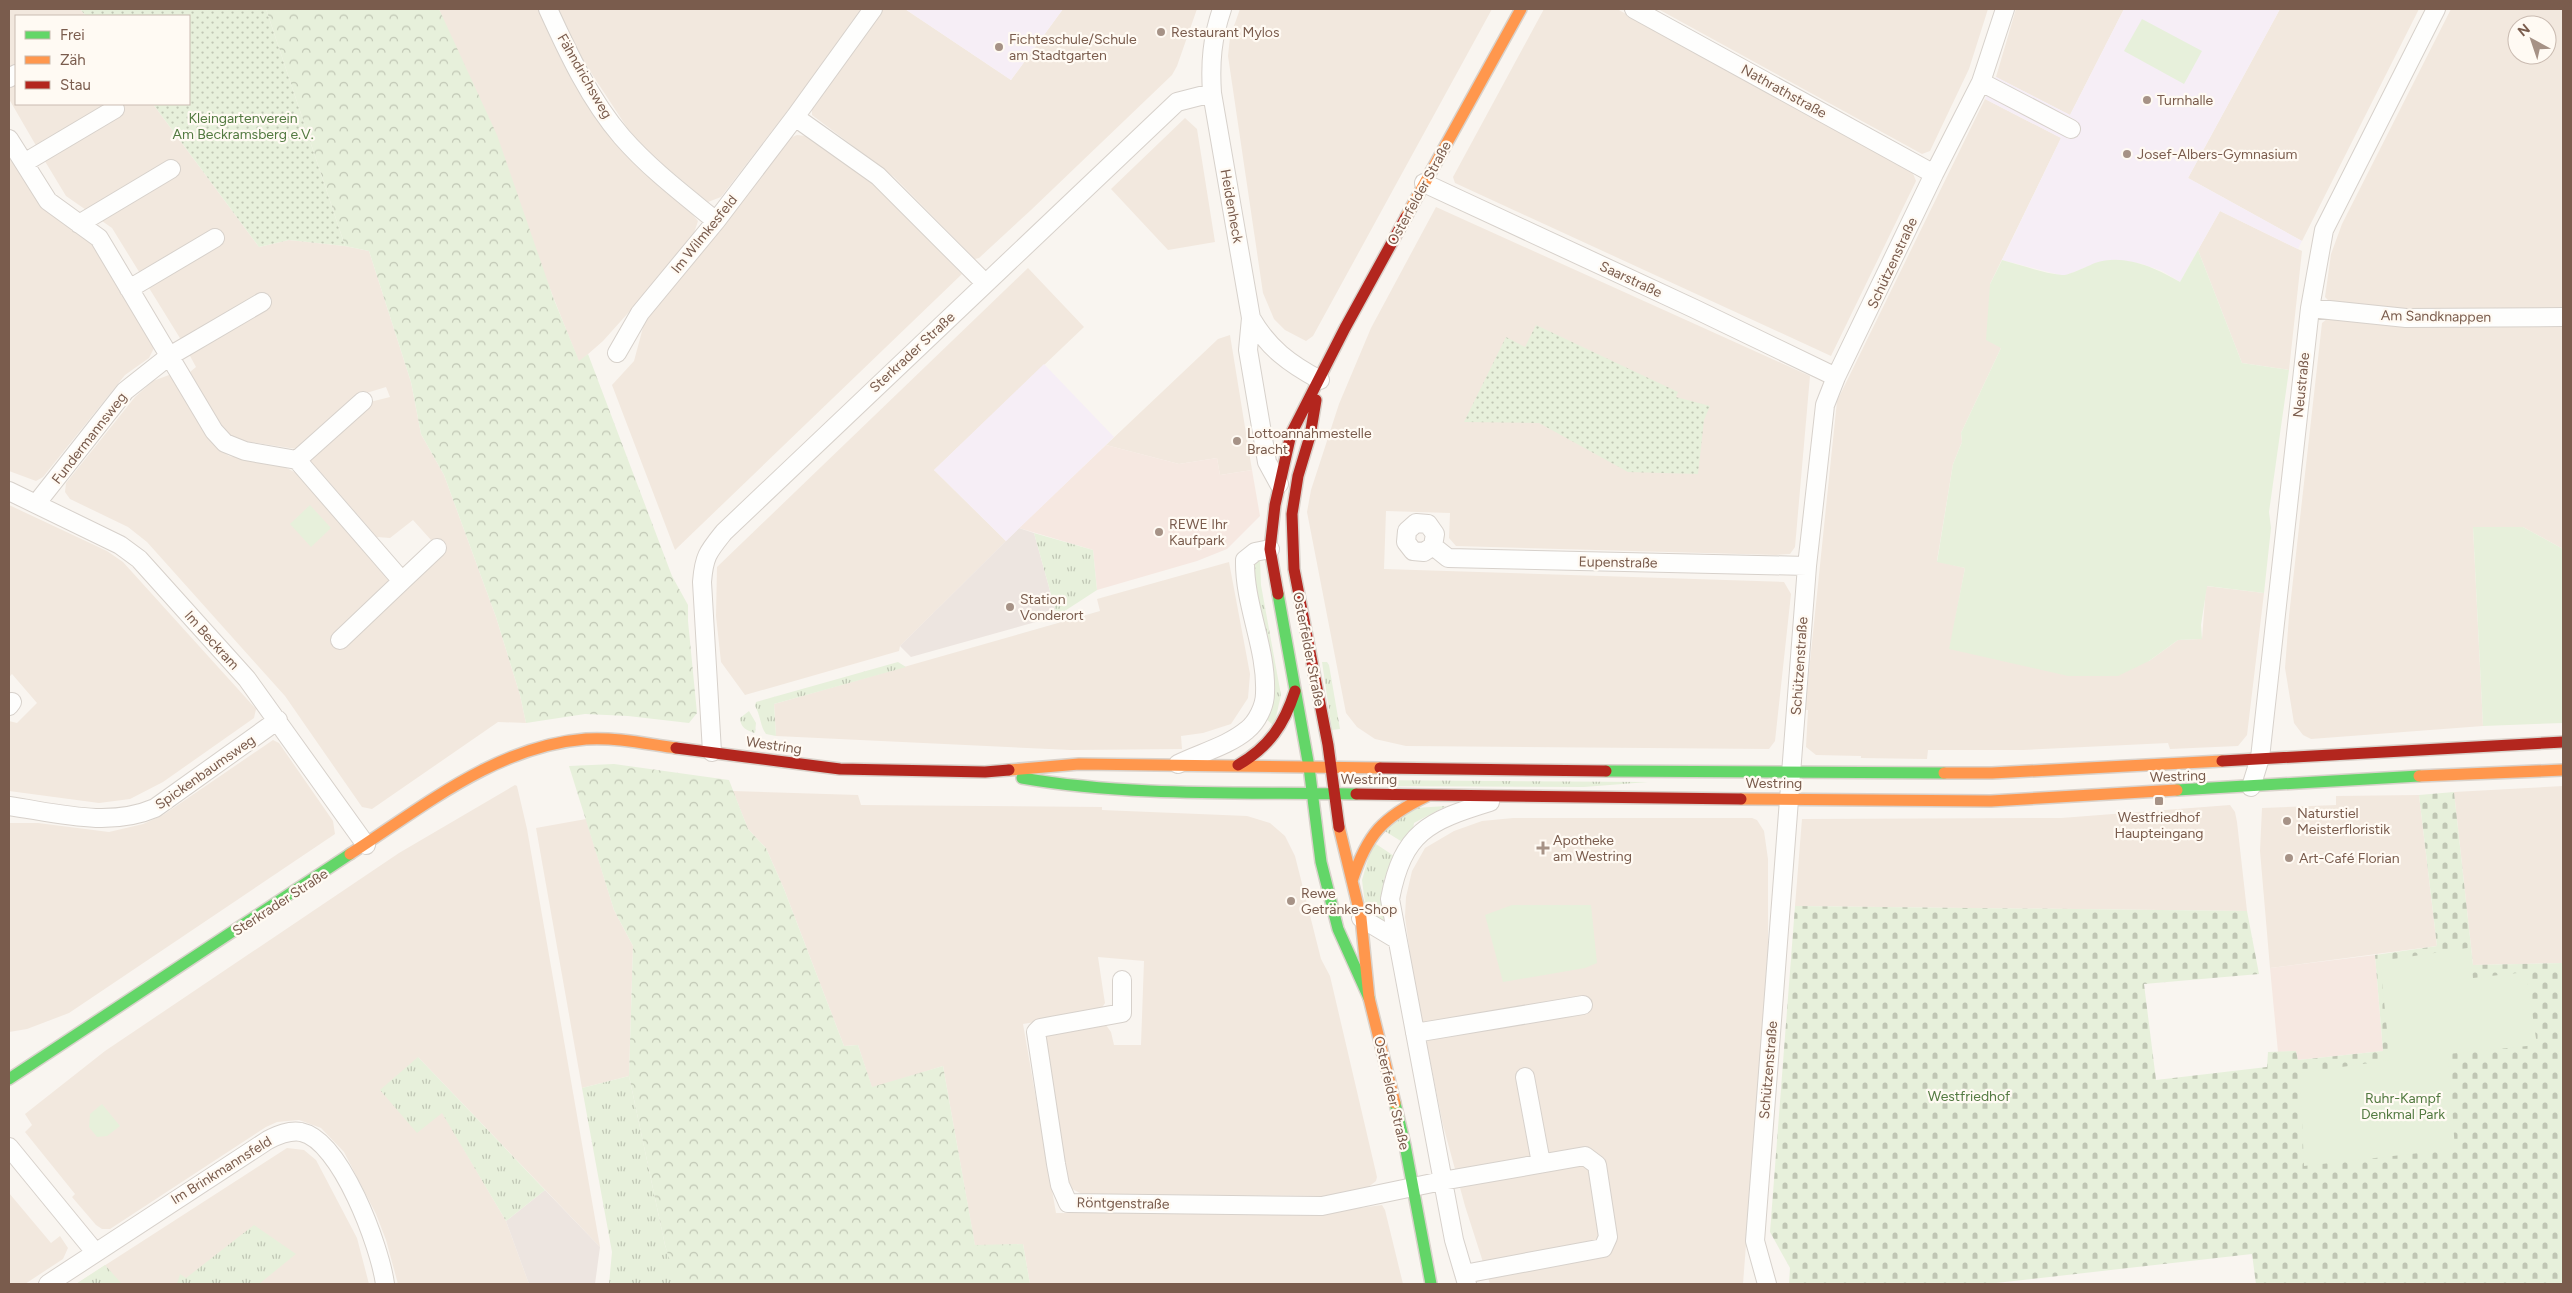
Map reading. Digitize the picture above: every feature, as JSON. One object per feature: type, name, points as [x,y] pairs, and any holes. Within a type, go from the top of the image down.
[{"type":"main road","name":"Osterfelder Straße","points":[[1369,998],[1338,929],[1321,862],[1309,766],[1281,623],[1270,549],[1279,484],[1291,434],[1424,183],[1521,9]]},
{"type":"main road","name":"Osterfelder Straße","points":[[1320,380],[1310,436],[1298,476],[1292,514],[1294,569],[1332,767],[1333,794],[1351,884],[1361,918],[1369,998],[1405,1145],[1431,1284]]},
{"type":"main road","points":[[1238,765],[1259,753],[1274,739],[1289,711],[1295,689]]},
{"type":"main road","name":"Westring","points":[[559,742],[615,740],[840,769],[985,772],[1079,764],[1177,764],[1791,773],[1992,772],[2563,742]]},
{"type":"main road","name":"Sterkrader Straße","points":[[9,1079],[463,780],[515,754],[559,742]]},
{"type":"main road","name":"Westring","points":[[985,772],[1057,784],[1180,791],[1432,794],[1506,797],[1991,801],[2563,770]]},
{"type":"main road","points":[[1351,884],[1360,853],[1377,827],[1407,805],[1432,794]]},
{"type":"street","name":"Fähndrichsweg","points":[[548,9],[595,100],[621,136],[652,168],[716,221]]},
{"type":"street","name":"Im Wilmkesfeld","points":[[617,353],[640,313],[716,221],[795,117],[873,9]]},
{"type":"street","points":[[1212,93],[1210,60],[1215,29],[1222,9]]},
{"type":"street","name":"Nathrathstraße","points":[[1634,9],[1934,174]]},
{"type":"street","name":"Schützenstraße","points":[[1767,1284],[1755,1241],[1787,798],[1791,773],[1807,566],[1825,405],[1836,377],[1934,174],[1981,82],[2005,9]]},
{"type":"street","name":"Neustraße","points":[[2251,787],[2260,758],[2310,308],[2324,230],[2436,9]]},
{"type":"street","points":[[1981,82],[2071,129]]},
{"type":"street","name":"Sterkrader Straße","points":[[704,751],[702,582],[703,561],[710,549],[731,525],[1177,102],[1212,93]]},
{"type":"street","name":"Heidenheck","points":[[1212,93],[1251,318],[1248,350],[1267,462],[1279,484]]},
{"type":"street","points":[[24,163],[115,109]]},
{"type":"street","points":[[795,117],[878,176],[985,283]]},
{"type":"street","points":[[9,139],[48,201],[99,238],[168,357],[214,431],[225,443],[245,451],[297,460],[402,581]]},
{"type":"street","points":[[80,224],[171,169]]},
{"type":"street","name":"Saarstraße","points":[[1424,183],[1686,304],[1836,377]]},
{"type":"street","points":[[129,289],[215,238]]},
{"type":"street","name":"Fundermannsweg","points":[[36,504],[125,391],[168,357],[262,302]]},
{"type":"street","name":"Am Sandknappen","points":[[2310,308],[2406,318],[2563,317]]},
{"type":"street","name":"Heidenheck","points":[[1251,318],[1262,337],[1273,349],[1298,368],[1320,380]]},
{"type":"street","points":[[297,460],[363,401]]},
{"type":"street","name":"Im Beckram","points":[[9,491],[130,551],[212,638],[278,720],[366,845]]},
{"type":"street","name":"Eupenstraße","points":[[1433,546],[1448,558],[1807,566]]},
{"type":"street","points":[[340,640],[436,548]]},
{"type":"street","points":[[1177,764],[1226,743],[1248,730],[1261,712],[1265,694],[1264,674],[1245,574],[1246,560],[1255,552],[1270,549]]},
{"type":"street","name":"Spickenbaumsweg","points":[[9,806],[99,818],[138,816],[155,808],[278,720]]},
{"type":"street","points":[[1412,1188],[1442,1181],[1585,1156],[1597,1165],[1608,1237],[1602,1248],[1465,1279],[1454,1240],[1442,1181],[1415,1033],[1396,939],[1390,899],[1400,861],[1411,842],[1422,830],[1449,815],[1506,797]]},
{"type":"street","points":[[1361,918],[1396,939]]},
{"type":"street","name":"Röntgenstraße","points":[[1122,980],[1122,1013],[1040,1028],[1036,1032],[1056,1164],[1060,1184],[1068,1203],[1322,1206],[1412,1188]]},
{"type":"street","points":[[1415,1033],[1583,1005]]},
{"type":"street","points":[[1525,1077],[1541,1163]]},
{"type":"street","name":"Im Brinkmannsfeld","points":[[48,1284],[268,1140],[283,1133],[300,1132],[325,1145],[346,1177],[365,1218],[382,1264],[384,1284]]},
{"type":"street","points":[[9,1147],[95,1252]]},
{"type":"shaded area","points":[[9,9],[80,9],[85,15],[15,15],[15,69],[9,73]]},
{"type":"shaded area","points":[[439,9],[539,9],[549,30],[638,166],[698,221],[694,233],[646,293],[603,341],[579,362]]},
{"type":"shaded area","points":[[558,9],[862,9],[823,65],[721,197],[708,202],[648,152],[628,129],[584,62]]},
{"type":"shaded area","points":[[883,9],[905,9],[1011,80],[1063,9],[1197,9],[1172,75],[1031,210],[979,258],[975,259],[894,177],[812,115],[812,107]]},
{"type":"shaded area","name":"Fichteschule/Schule am Stadtgarten","points":[[905,9],[1063,9],[1011,80]]},
{"type":"shaded area","points":[[1240,9],[1492,9],[1313,336],[1306,341],[1285,330],[1274,319],[1263,293],[1228,56],[1230,37]]},
{"type":"shaded area","points":[[1544,9],[1617,9],[1912,171],[1916,181],[1831,356],[1455,183],[1453,177]]},
{"type":"shaded area","points":[[1658,9],[1988,9],[1969,69],[1930,151],[1922,154]]},
{"type":"shaded area","points":[[2016,9],[2124,9],[2070,115],[1996,77]]},
{"type":"shaded area","name":"Josef-Albers-Gymnasium","points":[[2124,9],[2280,9],[2188,178],[2302,241],[2298,249],[2220,211],[2180,282],[2162,271],[2142,264],[2122,261],[2099,262],[2064,276],[2002,260],[2061,138],[1985,99],[1996,77],[2070,115]]},
{"type":"shaded area","points":[[2280,9],[2419,9],[2302,241],[2188,178]]},
{"type":"shaded area","points":[[2451,9],[2563,9],[2563,309],[2397,309],[2330,302],[2325,297],[2331,254],[2342,224]]},
{"type":"shaded area","points":[[15,80],[15,105],[111,105],[38,149],[9,99],[9,84]]},
{"type":"shaded area","points":[[1985,99],[2061,138],[1990,284],[2001,348],[1961,433],[1962,442],[1953,464],[1937,561],[1965,568],[1950,648],[2149,661],[2178,640],[2202,639],[2206,586],[2264,593],[2247,735],[2238,746],[2170,749],[2168,743],[2023,750],[1928,750],[1927,759],[1816,755],[1806,747],[1808,710],[1805,710],[1837,401]]},
{"type":"shaded area","points":[[114,105],[154,105],[259,247],[289,240],[345,246],[369,251],[411,382],[421,434],[444,475],[496,617],[520,695],[526,723],[498,722],[372,809],[362,807],[285,696],[147,542],[128,527],[70,499],[65,492],[66,483],[135,397],[153,381],[169,375],[173,377],[217,448],[229,456],[283,466],[298,474],[390,580],[389,584],[440,550],[413,520],[390,538],[377,537],[309,459],[370,402],[390,397],[386,387],[360,395],[296,449],[230,438],[223,430],[190,372],[196,367],[183,343],[112,228],[66,196],[43,158]]},
{"type":"shaded area","points":[[1185,118],[1197,129],[1215,242],[1168,250],[1111,189]]},
{"type":"shaded area","points":[[797,135],[806,136],[813,140],[883,191],[962,274],[675,550],[612,385],[634,361],[645,320],[790,138]]},
{"type":"shaded area","points":[[9,150],[91,241],[153,342],[154,348],[149,358],[125,375],[43,477],[36,481],[9,471]]},
{"type":"shaded area","points":[[1436,207],[1810,376],[1795,547],[1790,554],[1776,555],[1456,546],[1449,538],[1450,513],[1386,511],[1384,569],[1784,582],[1791,594],[1775,741],[1769,749],[1406,746],[1375,739],[1357,727],[1346,713],[1307,512],[1311,490],[1339,404],[1371,328]]},
{"type":"shaded area","points":[[2220,211],[2302,251],[2289,370],[2242,363],[2198,250]]},
{"type":"shaded area","points":[[1028,268],[1084,327],[934,470],[1006,541],[900,646],[899,651],[745,695],[721,662],[716,616],[717,567]]},
{"type":"shaded area","points":[[2327,319],[2413,327],[2563,326],[2563,549],[2523,527],[2473,527],[2483,726],[2311,739],[2303,735],[2294,723],[2285,668],[2289,616],[2322,323]]},
{"type":"shaded area","points":[[1230,335],[1252,470],[1220,475],[1217,458],[1179,464],[1106,445],[1218,339]]},
{"type":"shaded area","points":[[1044,364],[1114,437],[1006,541],[934,470]]},
{"type":"shaded area","points":[[1106,445],[1179,464],[1217,458],[1220,475],[1252,470],[1260,516],[1227,549],[1197,561],[1097,590],[1093,550],[1019,528]]},
{"type":"shaded area","points":[[9,505],[107,551],[123,562],[256,709],[254,718],[163,782],[130,799],[99,803],[9,791],[9,721],[17,723],[37,703],[12,674],[9,677]]},
{"type":"shaded area","points":[[1019,528],[1034,533],[1057,616],[911,657],[900,646]]},
{"type":"shaded area","points":[[1229,562],[1250,674],[1248,698],[1231,724],[1203,733],[1181,736],[1182,749],[1071,750],[776,736],[774,704],[1100,611],[1097,599]]},
{"type":"shaded area","points":[[273,740],[279,743],[333,821],[335,834],[69,1013],[27,1029],[9,1032],[9,823],[38,823],[109,832],[143,824],[163,815]]},
{"type":"shaded area","points":[[515,785],[517,786],[527,829],[600,1247],[418,1057],[442,1112],[506,1221],[529,1284],[398,1284],[386,1240],[376,1214],[344,1152],[321,1128],[299,1120],[277,1122],[266,1127],[110,1229],[102,1229],[96,1225],[72,1197],[75,1194],[25,1132],[32,1125],[25,1114],[105,1051],[399,853]]},
{"type":"shaded area","points":[[2563,786],[2563,963],[2473,965],[2454,792]]},
{"type":"shaded area","points":[[733,791],[858,795],[861,805],[1102,807],[1102,810],[1247,816],[1270,823],[1285,836],[1295,856],[1321,959],[1330,976],[1377,1177],[1376,1181],[1367,1188],[1324,1196],[1082,1194],[1072,1189],[1068,1182],[1046,1036],[1106,1025],[1111,1032],[1114,1045],[1141,1045],[1144,961],[1098,957],[1105,1003],[1101,1009],[1095,1012],[1023,1024],[1056,1213],[1324,1213],[1382,1205],[1385,1210],[1403,1284],[1030,1284],[1023,1244],[975,1246],[943,1066],[872,1088],[858,1045],[844,1046],[784,889],[766,848],[748,829]]},
{"type":"shaded area","points":[[2419,795],[2437,946],[2270,968],[2260,851],[2262,808],[2336,805],[2336,796]]},
{"type":"shaded area","points":[[2230,805],[2235,812],[2237,822],[2247,911],[1795,906],[1802,819],[2061,818]]},
{"type":"shaded area","points":[[1513,818],[1752,818],[1757,820],[1764,831],[1768,859],[1768,956],[1743,1284],[1490,1284],[1465,1206],[1443,1125],[1413,976],[1405,917],[1406,897],[1412,871],[1425,848],[1454,831],[1482,821]]},
{"type":"shaded area","points":[[586,819],[614,910],[633,946],[629,1076],[582,1088],[536,828]]},
{"type":"shaded area","points":[[2375,955],[2383,1051],[2298,1060],[2296,1051],[2278,1052],[2270,968]]},
{"type":"shaded area","points":[[287,1148],[304,1150],[316,1160],[357,1238],[369,1284],[76,1284]]},
{"type":"shaded area","points":[[545,1190],[600,1247],[595,1284],[529,1284],[506,1221]]},
{"type":"shaded area","points":[[9,1193],[51,1243],[60,1236],[68,1248],[63,1259],[25,1284],[9,1284]]},
{"type":"green space","name":"Kleingartenverein Am Beckramsberg e.V.","points":[[80,9],[266,9],[345,246],[289,240],[259,247],[154,105],[190,105],[190,15],[85,15]]},
{"type":"green space","points":[[266,9],[439,9],[497,135],[553,297],[579,361],[588,354],[672,576],[688,605],[697,713],[689,723],[628,716],[585,714],[526,723],[520,695],[496,617],[444,475],[421,434],[411,382],[369,251],[345,246]]},
{"type":"green space","points":[[2142,19],[2202,51],[2184,84],[2124,51]]},
{"type":"green space","points":[[2198,250],[2242,363],[2289,370],[2269,512],[2271,528],[2264,593],[2207,586],[2201,625],[2202,639],[2178,640],[2149,661],[2118,676],[2068,676],[1949,649],[1965,568],[1937,562],[1953,464],[1962,442],[1961,433],[2001,348],[1986,340],[1990,284],[2002,260],[2062,275],[2106,260],[2128,261],[2150,267],[2180,282]]},
{"type":"green space","points":[[1536,325],[1678,392],[1676,397],[1710,406],[1704,420],[1698,474],[1628,472],[1539,423],[1464,422],[1506,337],[1525,347]]},
{"type":"green space","points":[[310,505],[331,528],[311,547],[290,524]]},
{"type":"green space","points":[[2473,527],[2523,527],[2563,549],[2563,723],[2483,726]]},
{"type":"green space","points":[[1034,533],[1093,550],[1097,590],[1057,616]]},
{"type":"green space","points":[[1260,560],[1261,585],[1281,695],[1274,726],[1263,716],[1251,564]]},
{"type":"green space","points":[[898,662],[906,667],[774,704],[776,736],[766,734],[764,731],[755,706],[756,702]]},
{"type":"green space","points":[[1322,662],[1327,662],[1329,665],[1340,729],[1332,730]]},
{"type":"green space","points":[[749,711],[756,723],[755,733],[744,728],[740,721],[740,718]]},
{"type":"green space","points":[[614,764],[729,780],[748,829],[766,848],[784,889],[844,1046],[858,1045],[872,1087],[943,1066],[975,1245],[1023,1244],[1030,1284],[677,1283],[665,1245],[629,1076],[633,946],[614,910],[569,766]]},
{"type":"green space","points":[[1364,780],[1648,782],[1584,787],[1365,786]]},
{"type":"green space","name":"Westfriedhof","points":[[2454,792],[2473,965],[2563,963],[2563,1284],[2256,1284],[2252,1254],[1987,1284],[1789,1284],[1790,1268],[1770,1232],[1795,906],[2247,911],[2259,974],[2144,984],[2156,1080],[2267,1067],[2268,1052],[2296,1051],[2298,1060],[2383,1051],[2375,955],[2437,946],[2419,795]]},
{"type":"green space","points":[[1446,806],[1414,823],[1413,831],[1404,843],[1383,830],[1415,808]]},
{"type":"green space","points":[[1373,842],[1397,858],[1391,872],[1384,879],[1382,903],[1385,927],[1366,912],[1362,880]]},
{"type":"green space","points":[[1512,905],[1591,905],[1597,963],[1585,968],[1503,982],[1485,915]]},
{"type":"green space","name":"Ruhr-Kampf Denkmal Park","points":[[2468,948],[2473,978],[2526,972],[2537,1045],[2448,1054],[2455,1149],[2304,1166],[2300,1073],[2390,1060],[2380,961]]},
{"type":"green space","points":[[418,1057],[545,1190],[506,1221],[442,1113],[417,1133],[380,1090]]},
{"type":"green space","points":[[629,1076],[665,1245],[679,1284],[609,1284],[612,1252],[582,1088]]},
{"type":"green space","points":[[102,1104],[120,1126],[107,1136],[97,1137],[89,1127],[90,1114]]},
{"type":"green space","points":[[254,1225],[296,1254],[259,1284],[177,1284],[180,1274],[186,1278]]},
{"type":"green space","points":[[105,1265],[122,1284],[76,1284]]},
{"type":"traffic: fast","points":[[1278,594],[1309,767],[1321,862],[1338,929],[1369,998]]},
{"type":"traffic: fast","points":[[1606,771],[1944,773]]},
{"type":"traffic: fast","points":[[2177,790],[2419,776]]},
{"type":"traffic: fast","points":[[1022,778],[1063,784],[1146,791],[1356,794]]},
{"type":"traffic: fast","points":[[9,1079],[350,854]]},
{"type":"traffic: fast","points":[[1395,1103],[1405,1145],[1431,1284]]},
{"type":"traffic: slow","points":[[1406,217],[1521,9]]},
{"type":"traffic: slow","points":[[350,854],[462,781],[521,753],[553,744],[586,739],[620,740],[676,748]]},
{"type":"traffic: slow","points":[[1944,773],[1992,773],[2222,761]]},
{"type":"traffic: slow","points":[[1009,770],[1079,764],[1380,768]]},
{"type":"traffic: slow","points":[[2419,776],[2563,770]]},
{"type":"traffic: slow","points":[[1741,799],[1991,801],[2177,790]]},
{"type":"traffic: slow","points":[[1352,881],[1364,851],[1379,829],[1399,812],[1427,796]]},
{"type":"traffic: slow","points":[[1339,827],[1361,918],[1369,998],[1395,1103]]},
{"type":"traffic: jam","points":[[1278,594],[1270,549],[1275,505],[1291,434],[1345,328],[1406,217]]},
{"type":"traffic: jam","points":[[1316,400],[1310,436],[1298,476],[1292,514],[1294,569],[1328,745],[1339,827]]},
{"type":"traffic: jam","points":[[1238,765],[1258,751],[1274,734],[1286,714],[1295,691]]},
{"type":"traffic: jam","points":[[2222,761],[2563,742]]},
{"type":"traffic: jam","points":[[676,748],[840,769],[985,772],[1009,770]]},
{"type":"traffic: jam","points":[[1380,768],[1606,771]]},
{"type":"traffic: jam","points":[[1356,794],[1741,799]]},
{"type":"place","name":"Restaurant Mylos","points":[[1161,32]]},
{"type":"place","name":"Fichteschule/Schule am Stadtgarten","points":[[999,47]]},
{"type":"place","name":"Turnhalle","points":[[2147,100]]},
{"type":"place","name":"Josef-Albers-Gymnasium","points":[[2127,154]]},
{"type":"place","name":"Lottoannahmestelle Bracht","points":[[1237,441]]},
{"type":"place","name":"REWE Ihr Kaufpark","points":[[1159,532]]},
{"type":"place","name":"Station Vonderort","points":[[1010,607]]},
{"type":"place","name":"Westfriedhof Haupteingang","points":[[2159,801]]},
{"type":"place","name":"Naturstiel Meisterfloristik","points":[[2287,821]]},
{"type":"place","name":"Apotheke am Westring","points":[[1543,848]]},
{"type":"place","name":"Art-Café Florian","points":[[2289,858]]},
{"type":"place","name":"Rewe Getränke-Shop","points":[[1291,901]]}]
